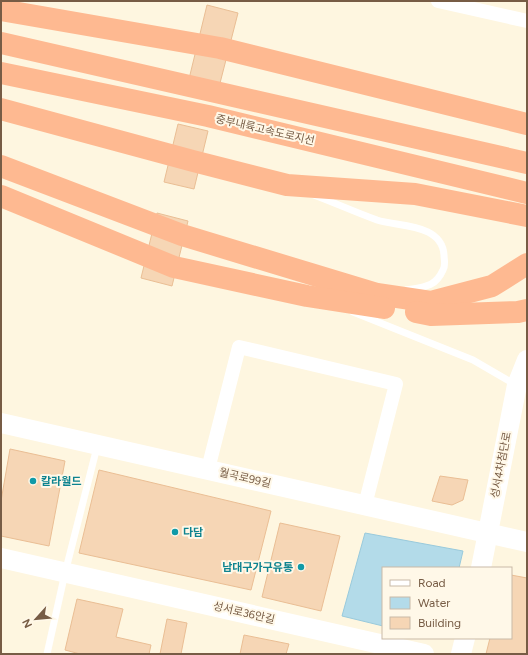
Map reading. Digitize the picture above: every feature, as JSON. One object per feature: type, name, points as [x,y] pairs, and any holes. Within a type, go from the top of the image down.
[{"type":"highway","points":[[1,10],[220,48],[527,124]]},
{"type":"highway","points":[[1,43],[527,163]]},
{"type":"highway","name":"중부내륙고속도로지선","points":[[1,73],[208,116],[527,193]]},
{"type":"highway","points":[[1,109],[287,185],[415,194],[527,216]]},
{"type":"highway","points":[[1,166],[182,235],[377,294],[431,302],[492,286],[527,264]]},
{"type":"highway","points":[[1,196],[174,267],[307,296],[431,315],[518,312],[527,310]]},
{"type":"street","points":[[438,1],[527,21]]},
{"type":"street","points":[[208,469],[239,346],[396,384],[365,505]]},
{"type":"street","name":"성서4차첨단로","points":[[480,567],[517,385],[527,360]]},
{"type":"street","name":"월곡로99길","points":[[1,423],[488,533]]},
{"type":"street","points":[[488,533],[527,542]]},
{"type":"street","name":"성서로36안길","points":[[1,558],[424,654]]},
{"type":"street","points":[[461,654],[465,639]]},
{"type":"lane","points":[[287,185],[378,220],[416,227],[434,236],[444,248],[445,267],[440,277],[429,286],[377,294]]},
{"type":"lane","points":[[307,296],[473,360],[517,385]]},
{"type":"lane","points":[[47,654],[65,573],[97,444]]},
{"type":"water","points":[[365,533],[463,551],[459,567],[382,567],[382,626],[342,616]]},
{"type":"building","points":[[207,5],[238,13],[219,87],[189,79]]},
{"type":"building","points":[[178,124],[208,131],[194,189],[164,182]]},
{"type":"building","points":[[157,213],[188,221],[172,286],[141,278]]},
{"type":"building","name":"칼라월드","points":[[10,449],[65,461],[49,546],[1,536],[1,501]]},
{"type":"building","name":"다담","points":[[99,470],[271,511],[251,590],[79,553]]},
{"type":"building","points":[[440,476],[468,480],[463,500],[452,505],[432,501]]},
{"type":"building","name":"남대구가구유통","points":[[280,523],[340,536],[321,611],[262,597]]},
{"type":"building","points":[[512,575],[527,578],[527,654],[486,654],[490,639],[512,639]]},
{"type":"building","points":[[77,599],[123,609],[116,637],[151,645],[149,654],[80,654],[65,650]]},
{"type":"building","points":[[167,619],[187,623],[181,654],[160,654]]},
{"type":"building","points":[[244,635],[289,644],[286,654],[240,654]]},
{"type":"place","name":"칼라월드","points":[[33,481]]},
{"type":"place","name":"다담","points":[[175,532]]},
{"type":"place","name":"남대구가구유통","points":[[301,567]]}]
